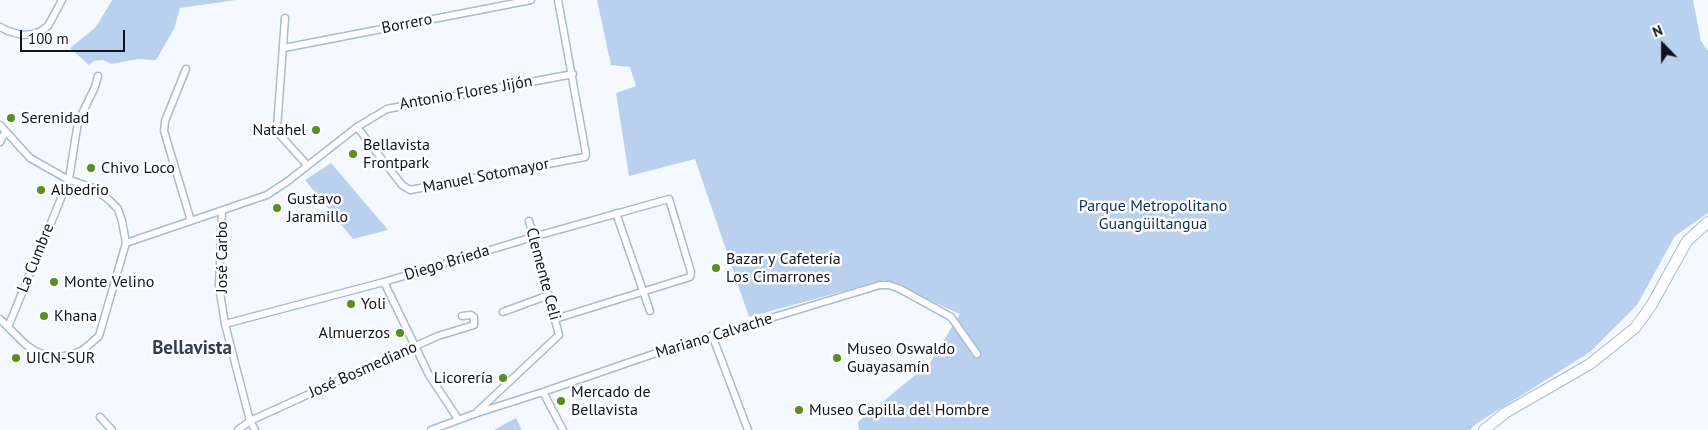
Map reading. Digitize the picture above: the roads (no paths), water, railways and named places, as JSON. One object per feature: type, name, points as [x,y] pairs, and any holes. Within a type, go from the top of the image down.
[{"type":"main road","points":[[1484,430],[1505,413],[1590,364],[1635,328],[1651,306],[1688,241],[1708,222]]},
{"type":"street","points":[[0,27],[22,35],[41,31],[48,26],[62,0]]},
{"type":"street","name":"Borrero","points":[[284,48],[531,0]]},
{"type":"street","points":[[558,0],[573,74]]},
{"type":"street","points":[[285,18],[278,128],[280,135],[307,165]]},
{"type":"street","points":[[186,69],[165,121],[164,131],[190,221]]},
{"type":"street","name":"Antonio Flores Jijón","points":[[126,243],[270,194],[357,127],[384,110],[573,74]]},
{"type":"street","name":"Manuel Sotomayor","points":[[357,127],[402,185],[410,190],[584,158],[586,154],[573,74]]},
{"type":"street","name":"La Cumbre","points":[[8,327],[69,179],[78,122],[96,85],[98,76]]},
{"type":"street","points":[[0,125],[30,158],[69,179],[93,188],[114,204],[122,221],[126,243],[99,336],[83,350],[71,355],[58,357],[45,355],[25,344],[0,319]]},
{"type":"street","points":[[0,142],[5,132]]},
{"type":"street","name":"Diego Brieda","points":[[225,324],[384,282],[668,198],[691,275],[689,278],[644,292]]},
{"type":"street","name":"José Carbo","points":[[222,211],[219,280],[225,324],[250,421]]},
{"type":"street","points":[[616,213],[650,311]]},
{"type":"street","name":"Clemente Celi","points":[[477,412],[558,336],[559,332],[529,221]]},
{"type":"street","points":[[384,282],[433,382],[458,419]]},
{"type":"street","name":"Mariano Calvache","points":[[431,430],[477,412],[543,392],[712,335],[880,285],[890,285],[900,289],[951,316],[977,354]]},
{"type":"street","points":[[555,319],[644,292]]},
{"type":"street","points":[[503,312],[549,295]]},
{"type":"street","name":"José Bosmediano","points":[[238,430],[250,421],[438,336],[474,325],[474,317],[462,316]]},
{"type":"street","points":[[712,335],[748,430]]},
{"type":"street","points":[[543,392],[563,430]]},
{"type":"street","points":[[100,417],[112,430]]},
{"type":"street","points":[[250,421],[255,430]]},
{"type":"place","name":"Serenidad","points":[[11,118]]},
{"type":"place","name":"Natahel","points":[[316,130]]},
{"type":"place","name":"Bellavista Frontpark","points":[[353,154]]},
{"type":"place","name":"Chivo Loco","points":[[91,168]]},
{"type":"place","name":"Albedrio","points":[[41,190]]},
{"type":"place","name":"Gustavo Jaramillo","points":[[277,208]]},
{"type":"place","name":"Bazar y Cafetería Los Cimarrones","points":[[716,268]]},
{"type":"place","name":"Monte Velino","points":[[54,282]]},
{"type":"place","name":"Yoli","points":[[351,304]]},
{"type":"place","name":"Khana","points":[[44,316]]},
{"type":"place","name":"Almuerzos","points":[[400,333]]},
{"type":"place","name":"UICN-SUR","points":[[16,358]]},
{"type":"place","name":"Museo Oswaldo Guayasamín","points":[[837,358]]},
{"type":"place","name":"Licorería","points":[[503,378]]},
{"type":"place","name":"Mercado de Bellavista","points":[[561,401]]},
{"type":"place","name":"Museo Capilla del Hombre","points":[[799,410]]},
{"type":"district","name":"Bellavista","points":[[192,349]]},
{"type":"park label","name":"Parque Metropolitano Guangüiltangua","points":[[1153,215]]}]
